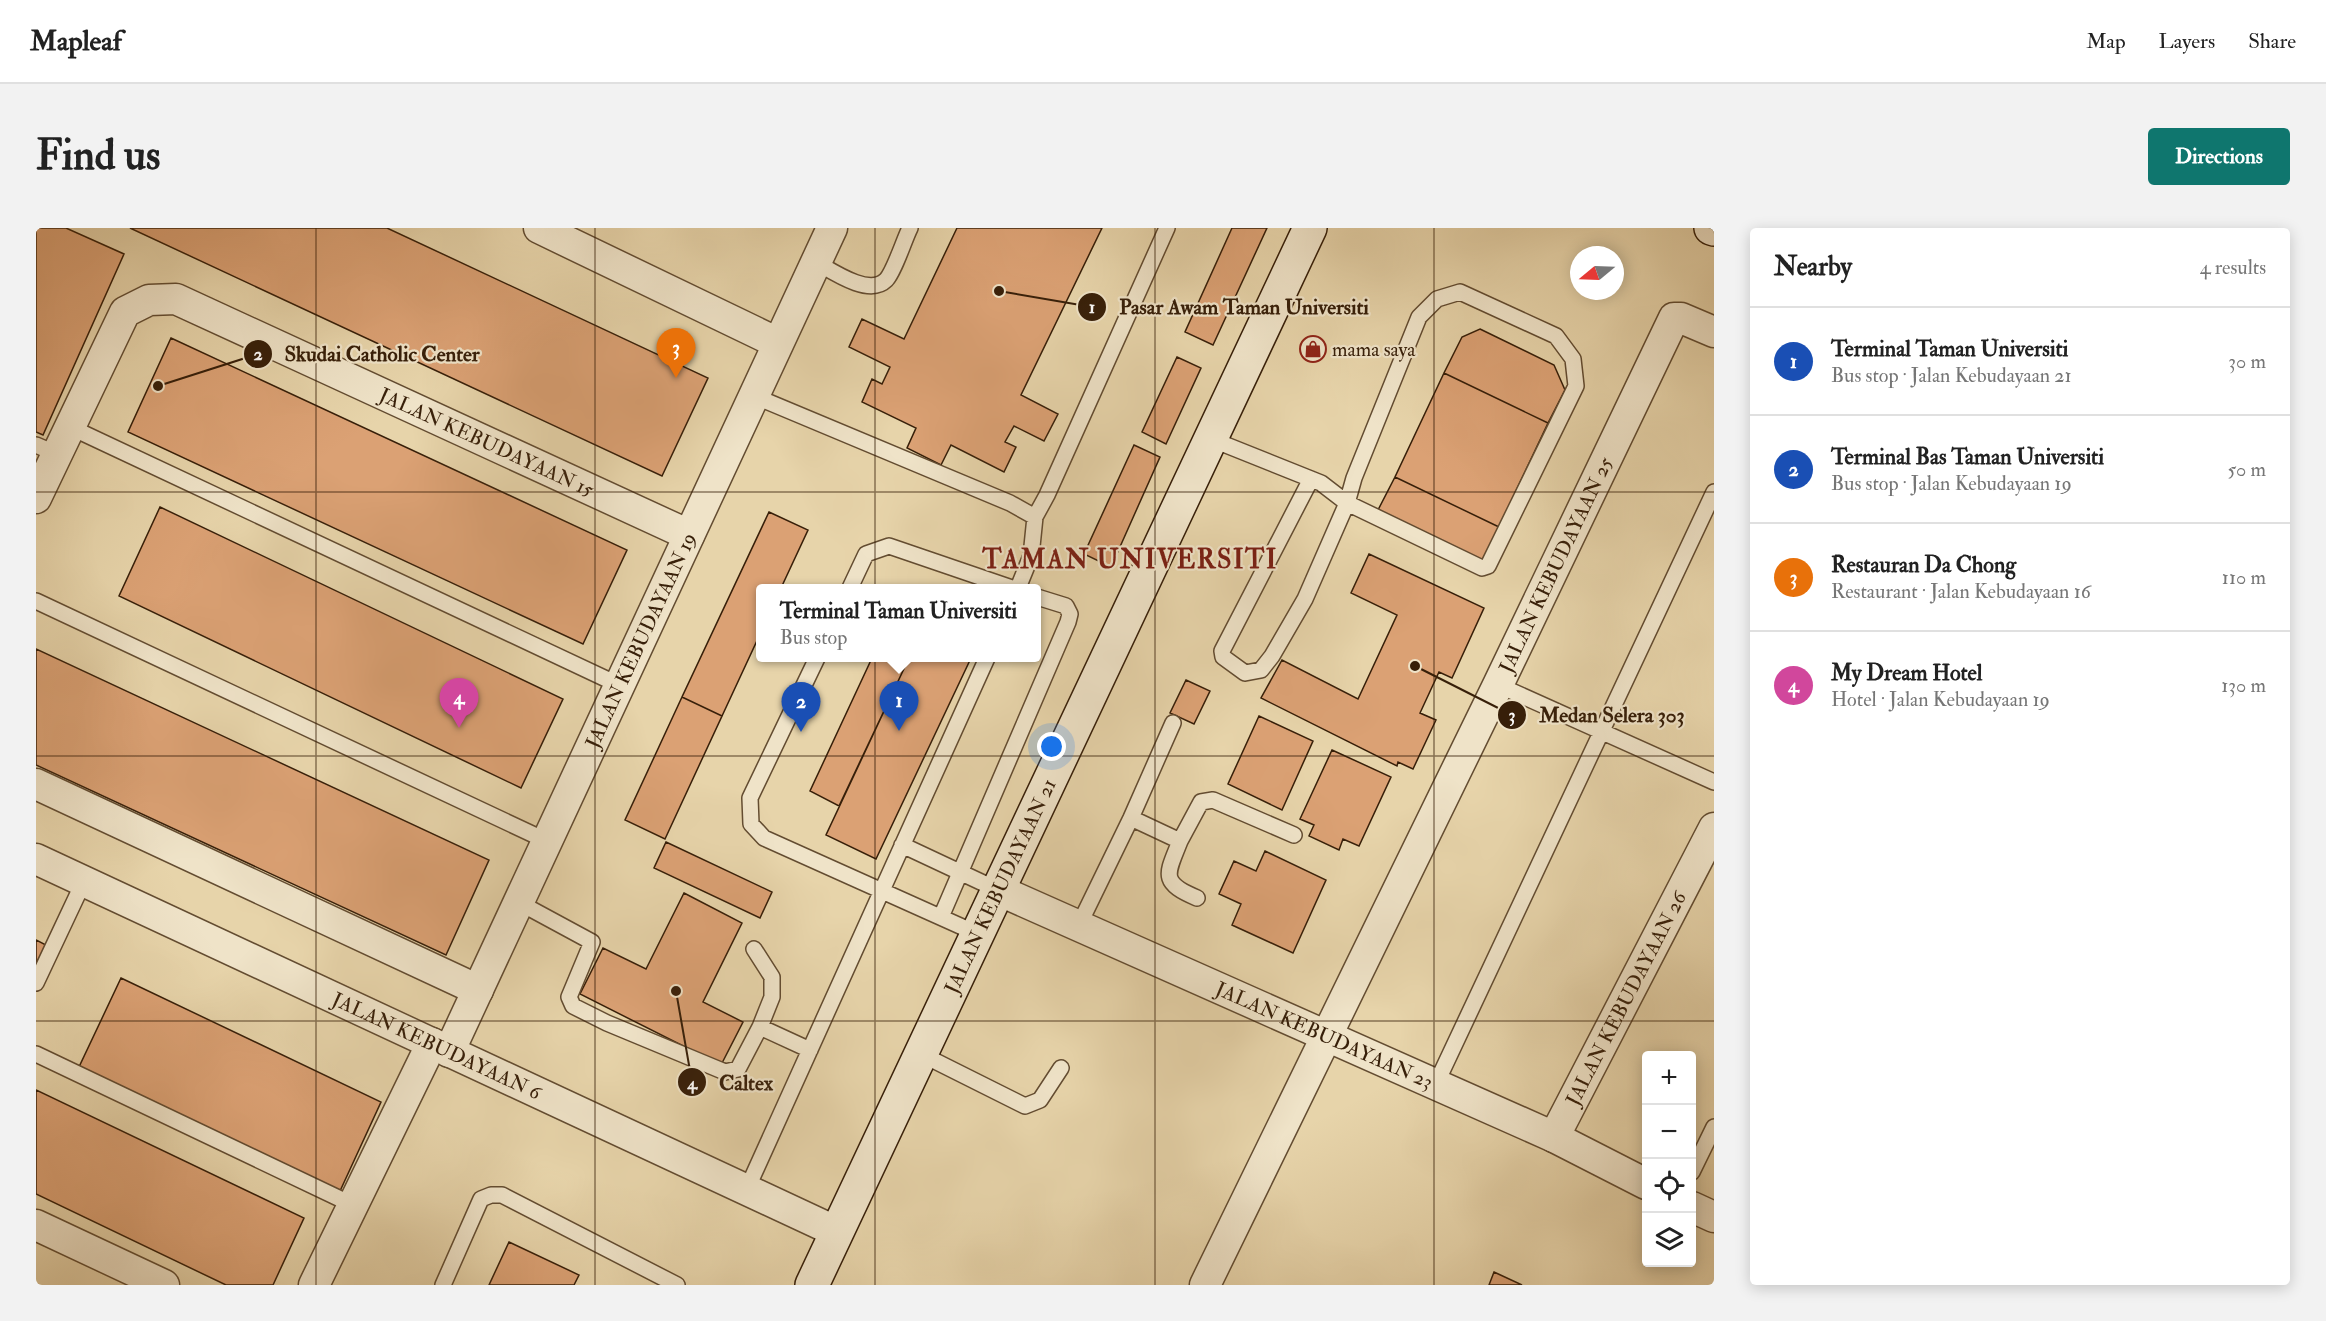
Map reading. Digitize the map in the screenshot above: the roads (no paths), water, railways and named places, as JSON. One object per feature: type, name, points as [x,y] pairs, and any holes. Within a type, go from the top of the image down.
[{"type":"street","points":[[539,228],[778,343]]},
{"type":"street","name":"JALAN KEBUDAYAAN 21","points":[[812,1285],[1310,228]]},
{"type":"street","name":"JALAN KEBUDAYAAN 19","points":[[314,1285],[352,1205],[440,1047],[478,990],[830,229]]},
{"type":"street","name":"JALAN KEBUDAYAAN 15","points":[[70,427],[125,312],[149,300],[176,299],[689,535]]},
{"type":"street","name":"JALAN KEBUDAYAAN 25","points":[[1205,1285],[1674,318],[1681,318],[1714,332]]},
{"type":"street","points":[[36,498],[46,449],[70,427]]},
{"type":"street","points":[[36,784],[478,990]]},
{"type":"street","name":"JALAN KEBUDAYAAN 26","points":[[1554,1137],[1714,828]]},
{"type":"street","name":"JALAN KEBUDAYAAN 6","points":[[36,859],[837,1232]]},
{"type":"street","name":"JALAN KEBUDAYAAN 23","points":[[998,890],[1554,1137],[1642,1181]]},
{"type":"street","points":[[1696,1209],[1714,1217]]},
{"type":"street","points":[[36,1225],[164,1285]]},
{"type":"lane","points":[[816,262],[858,284],[873,287],[885,281],[910,228]]},
{"type":"lane","points":[[1020,584],[1031,556],[1035,517],[1167,228]]},
{"type":"lane","points":[[1211,439],[1311,478],[1347,503],[1482,568],[1488,566],[1576,386],[1573,359],[1565,345],[1556,336],[1461,292],[1437,299],[1419,317],[1354,478],[1347,503],[1305,599],[1272,656],[1261,670],[1245,674],[1223,657],[1222,651],[1311,478]]},
{"type":"lane","points":[[754,396],[1010,503],[1035,517]]},
{"type":"lane","points":[[70,427],[619,685]]},
{"type":"lane","points":[[1436,1084],[1714,492]]},
{"type":"lane","points":[[852,584],[866,554],[889,546],[1000,584]]},
{"type":"lane","points":[[941,917],[1068,622],[1070,614],[1066,606],[1041,598]]},
{"type":"lane","points":[[36,601],[547,841]]},
{"type":"lane","points":[[815,662],[750,798],[751,824],[764,838],[978,934]]},
{"type":"lane","points":[[747,1190],[985,662]]},
{"type":"lane","points":[[1498,685],[1714,782]]},
{"type":"lane","points":[[1078,927],[1131,818],[1173,723]]},
{"type":"lane","points":[[1197,898],[1178,890],[1170,881],[1168,873],[1180,841],[1201,802],[1214,800],[1294,835]]},
{"type":"lane","points":[[1131,818],[1180,841]]},
{"type":"lane","points":[[902,845],[998,890]]},
{"type":"lane","points":[[36,983],[84,881]]},
{"type":"lane","points":[[518,902],[592,942],[569,998],[573,1006],[607,1023],[725,1072],[738,1069],[760,1028],[772,997],[772,977],[754,949]]},
{"type":"lane","points":[[760,1028],[810,1050]]},
{"type":"lane","points":[[36,1054],[352,1205]]},
{"type":"lane","points":[[921,1054],[1025,1106],[1040,1100],[1061,1068]]},
{"type":"lane","points":[[1696,1164],[1714,1127]]},
{"type":"lane","points":[[443,1285],[481,1199],[491,1195],[502,1195],[676,1285]]},
{"type":"place","name":"Pasar Awam Taman Universiti","points":[[999,291]]},
{"type":"place","name":"mama saya","points":[[1313,349]]},
{"type":"place","name":"Restauran Da Chong","points":[[676,378]]},
{"type":"place","name":"Skudai Catholic Center","points":[[158,386]]},
{"type":"place","name":"Medan Selera 303","points":[[1415,666]]},
{"type":"place","name":"My Dream Hotel","points":[[459,728]]},
{"type":"place","name":"Terminal Taman Universiti","points":[[899,731]]},
{"type":"place","name":"Terminal Bas Taman Universiti","points":[[801,732]]},
{"type":"place","name":"Caltex","points":[[676,991]]},
{"type":"district","name":"TAMAN UNIVERSITI","points":[[1130,559]]}]
